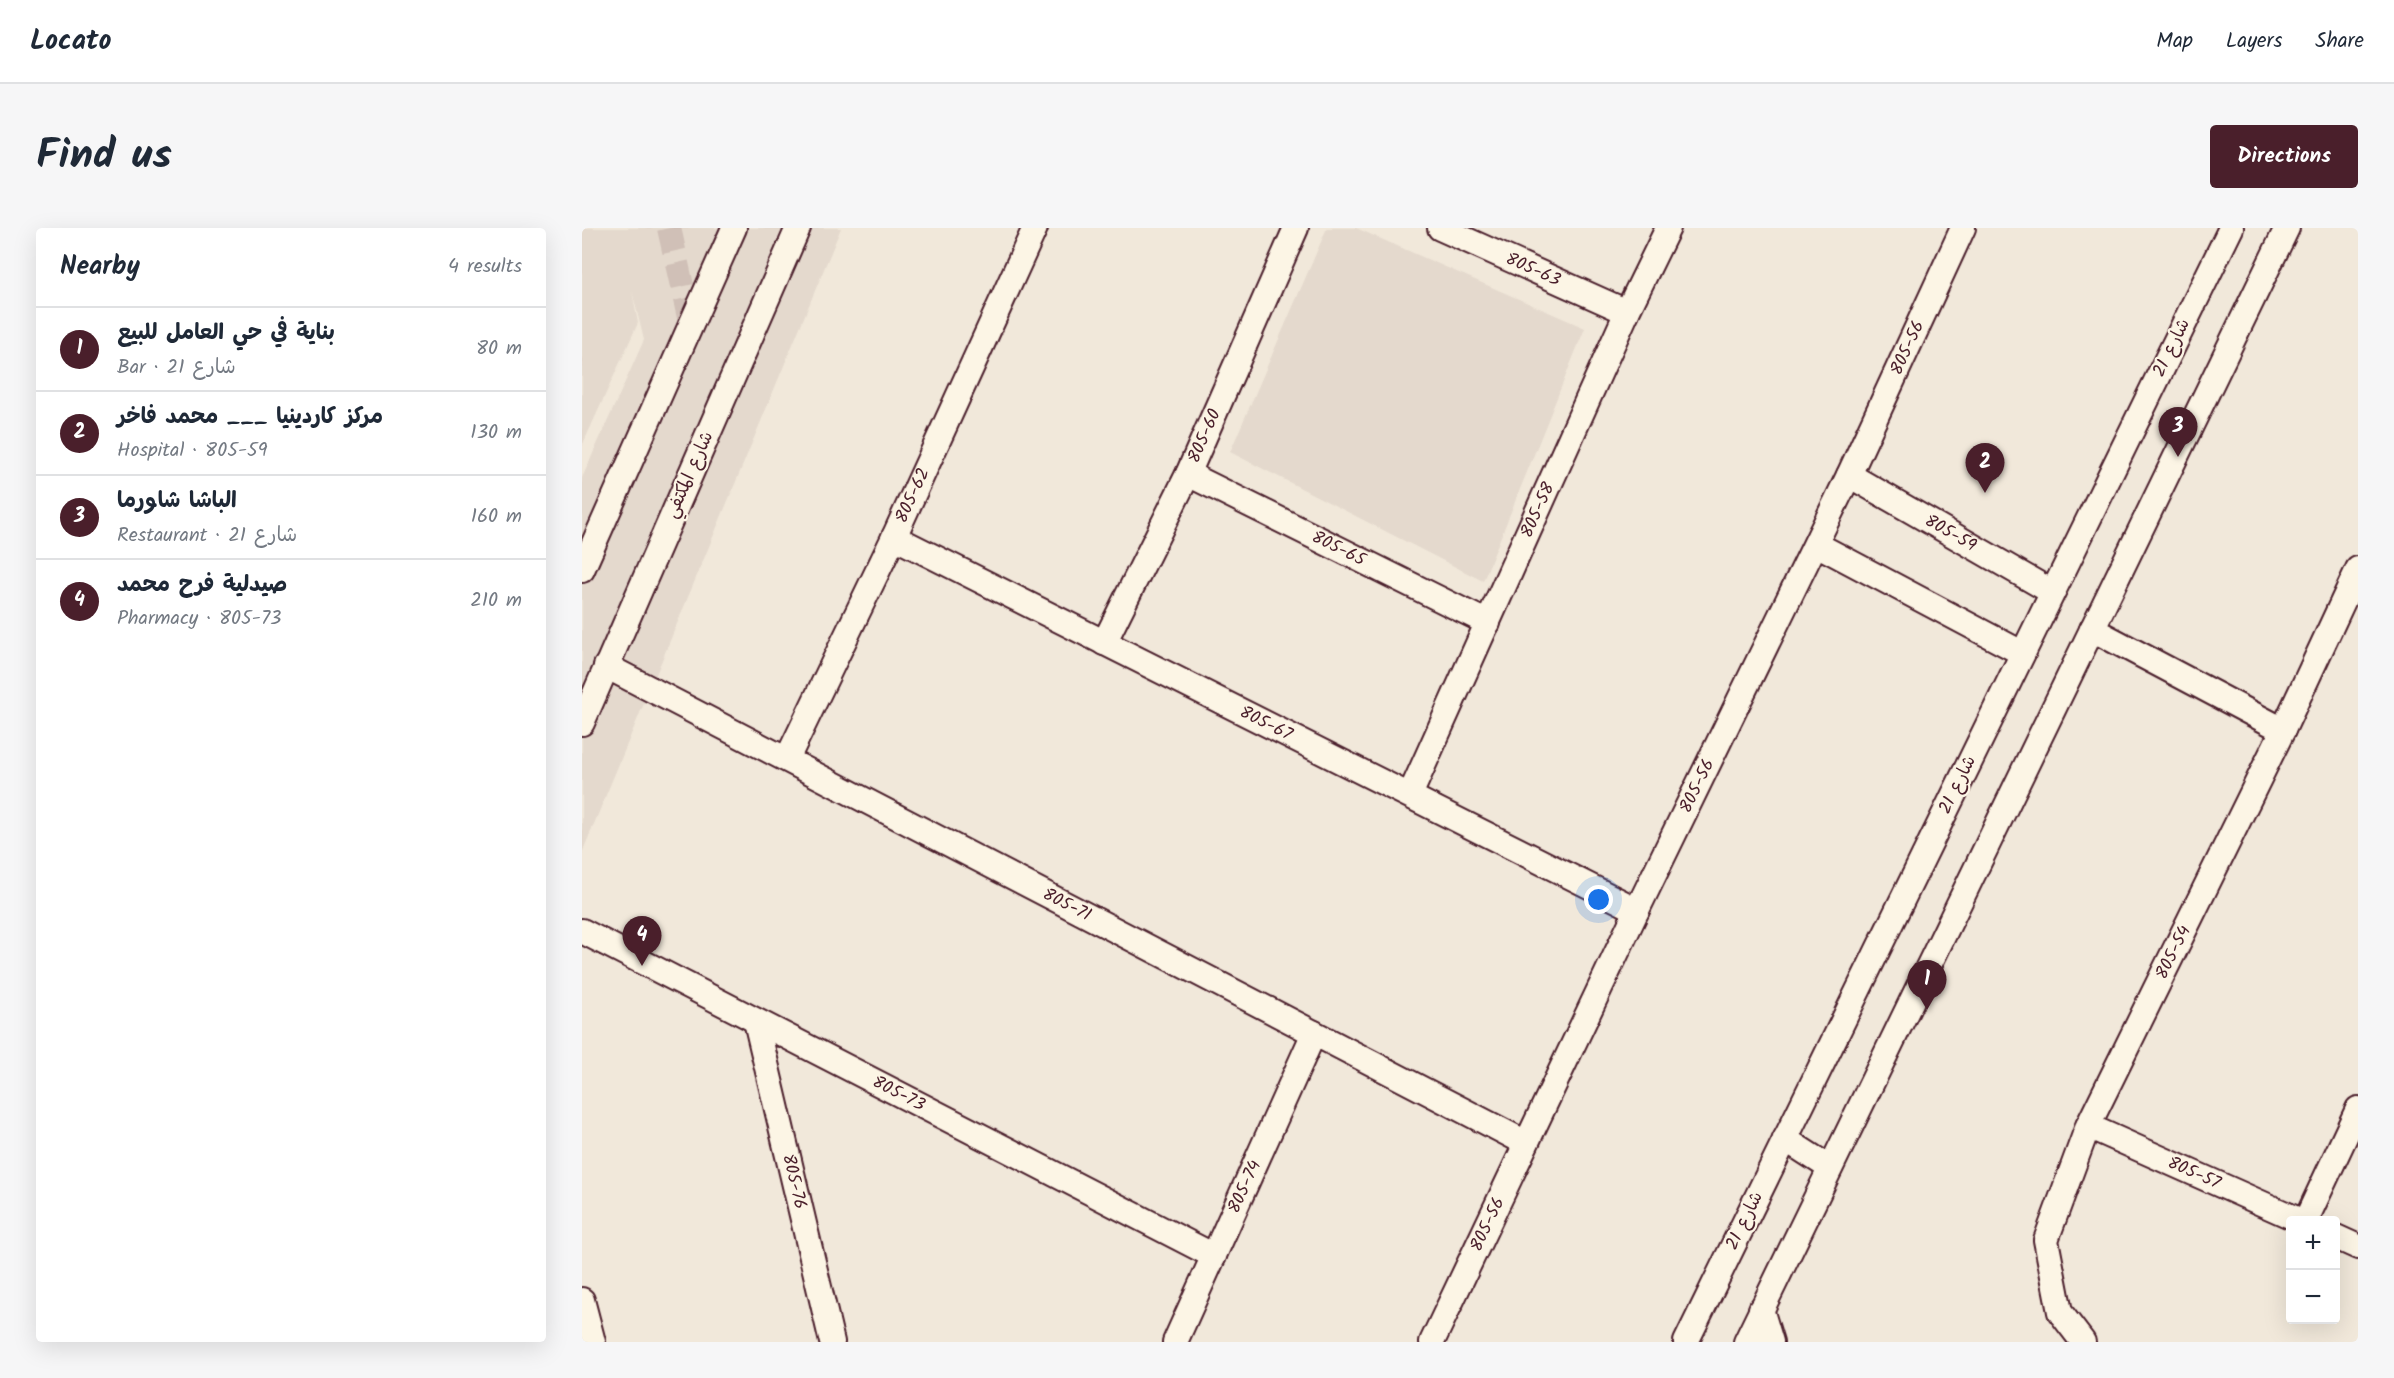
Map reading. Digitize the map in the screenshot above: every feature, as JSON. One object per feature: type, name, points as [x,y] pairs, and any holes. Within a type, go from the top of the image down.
[{"type":"street","points":[[582,570],[734,228]]},
{"type":"street","name":"شارع المكتفي","points":[[582,723],[798,228]]},
{"type":"street","name":"805-62","points":[[787,759],[894,537],[1035,228]]},
{"type":"street","name":"805-60","points":[[1104,642],[1188,474],[1296,228]]},
{"type":"street","name":"805-63","points":[[1440,228],[1628,312]]},
{"type":"street","name":"805-58","points":[[1410,795],[1668,228]]},
{"type":"street","name":"805-56","points":[[1432,1342],[1637,910],[1849,475],[1963,228]]},
{"type":"street","name":"شارع 21","points":[[1686,1342],[2231,228]]},
{"type":"street","points":[[1746,1342],[2287,228]]},
{"type":"street","name":"805-65","points":[[1188,474],[1488,623]]},
{"type":"street","name":"805-59","points":[[1849,475],[2052,592]]},
{"type":"street","name":"805-67","points":[[894,537],[1637,910]]},
{"type":"street","points":[[1816,544],[2022,653]]},
{"type":"street","name":"805-54","points":[[2083,1342],[2060,1312],[2046,1240],[2088,1126],[2283,730],[2358,569]]},
{"type":"street","points":[[2092,629],[2283,730]]},
{"type":"street","name":"805-71","points":[[606,666],[1526,1143]]},
{"type":"street","name":"805-73","points":[[582,931],[1214,1256]]},
{"type":"street","name":"805-76","points":[[756,1021],[832,1342]]},
{"type":"street","name":"805-74","points":[[1175,1342],[1314,1033]]},
{"type":"street","points":[[2308,1216],[2358,1109]]},
{"type":"street","name":"805-57","points":[[2088,1126],[2288,1216]]},
{"type":"street","points":[[1785,1140],[1830,1168]]},
{"type":"street","points":[[2340,1239],[2358,1247]]},
{"type":"street","points":[[582,1300],[593,1342]]},
{"type":"street","points":[[1761,1309],[1771,1342]]},
{"type":"shaded area","points":[[582,228],[841,228],[582,853],[582,478],[644,340],[632,291],[638,323],[582,446]]},
{"type":"shaded area","points":[[1327,228],[1356,228],[1585,328],[1483,581],[1230,452]]},
{"type":"tunnel","points":[[669,228],[691,326]]},
{"type":"place","name":"الباشا شاورما","points":[[2178,457]]},
{"type":"place","name":"مركز كاردينيا ___ محمد فاخر","points":[[1985,493]]},
{"type":"place","name":"صيدلية فرح محمد","points":[[642,966]]},
{"type":"place","name":"بناية في حي العامل للبيع","points":[[1927,1010]]}]
